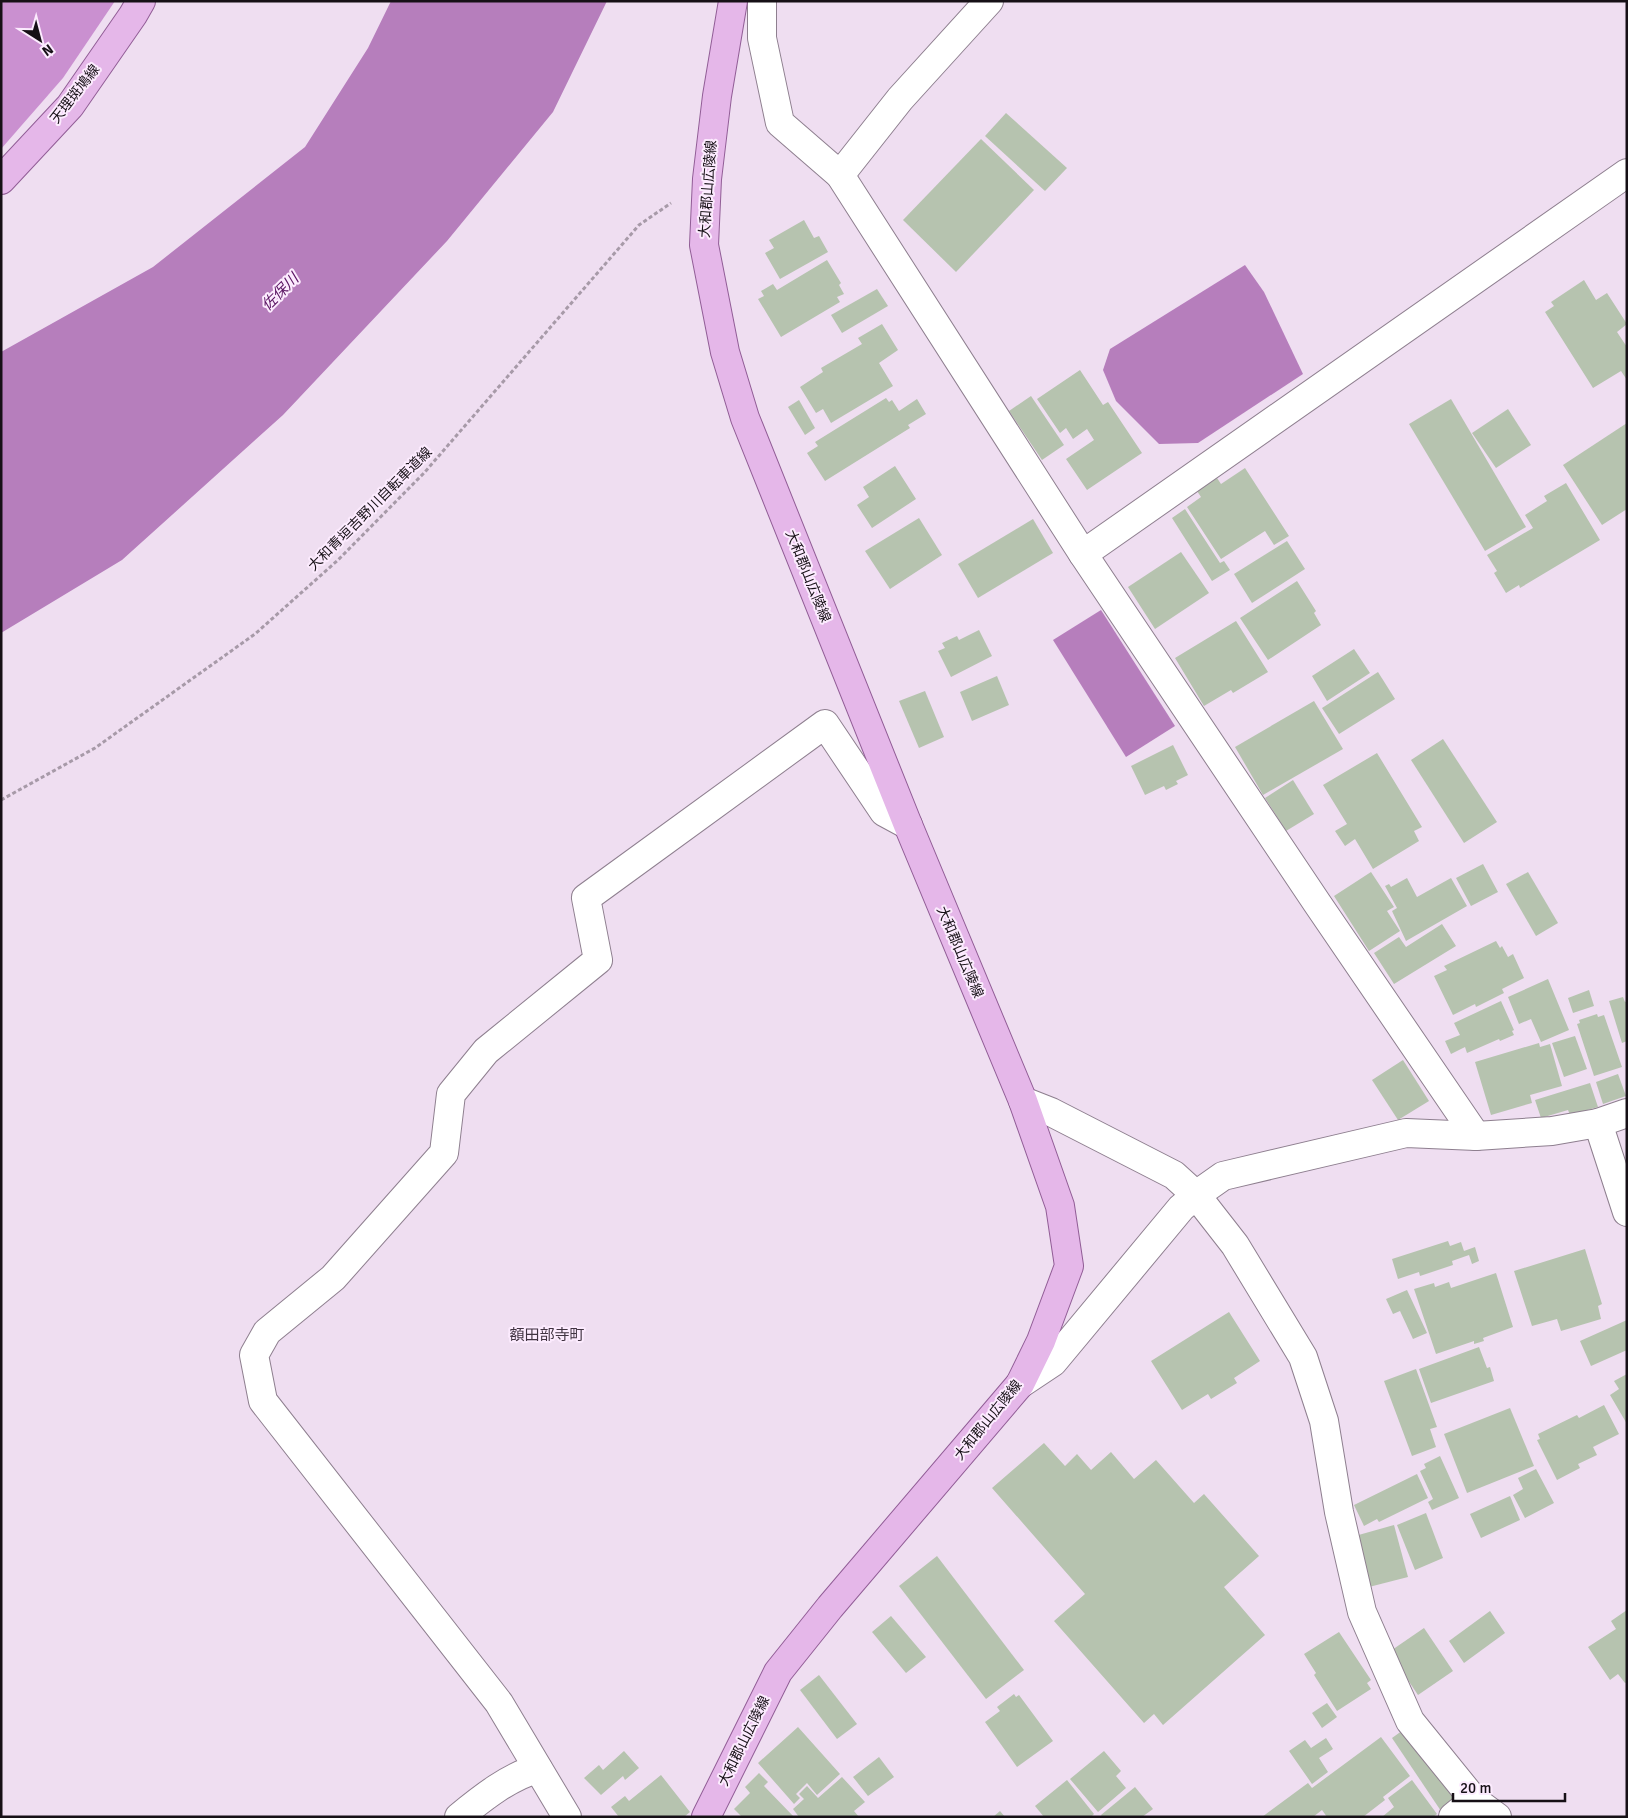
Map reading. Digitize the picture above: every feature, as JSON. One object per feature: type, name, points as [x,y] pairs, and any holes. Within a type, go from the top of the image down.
[{"type":"main road","name":"天理斑鳩線","points":[[1,180],[70,106],[141,1]]},
{"type":"main road","name":"大和郡山広陵線","points":[[706,1817],[778,1672],[830,1607],[1020,1384],[1041,1341],[1069,1266],[1060,1206],[1022,1101],[908,824],[745,418],[725,352],[704,245],[707,179],[733,1]]},
{"type":"street","points":[[762,1],[762,38],[780,123],[840,174],[1083,554],[1476,1136]]},
{"type":"street","points":[[840,174],[900,99],[989,1]]},
{"type":"street","points":[[1083,554],[1627,173]]},
{"type":"street","points":[[567,1817],[500,1703],[263,1401],[254,1354],[268,1332],[333,1278],[444,1153],[451,1094],[486,1051],[598,960],[586,898],[824,724],[884,812],[908,824]]},
{"type":"street","points":[[1022,1101],[1052,1112],[1174,1176],[1196,1195],[1235,1245],[1303,1357],[1324,1421],[1339,1512],[1362,1612],[1410,1721],[1474,1800],[1498,1817]]},
{"type":"street","points":[[1020,1384],[1053,1362],[1181,1208],[1223,1176],[1406,1133],[1476,1136],[1552,1131],[1598,1123],[1627,1113]]},
{"type":"street","points":[[1598,1123],[1627,1212]]},
{"type":"street","points":[[459,1817],[480,1800],[526,1772],[538,1769]]},
{"type":"street","points":[[1453,1817],[1474,1800]]},
{"type":"path","name":"大和青垣吉野川自転車道線","points":[[1,800],[95,748],[255,634],[338,560],[424,473],[639,225],[707,179]]},
{"type":"shaded area","points":[[1,1],[115,1],[63,78],[1,149]]},
{"type":"water","name":"佐保川","points":[[391,1],[607,1],[553,112],[447,241],[283,415],[122,560],[1,633],[1,352],[153,267],[305,147],[368,48]]},
{"type":"water","points":[[1245,265],[1264,292],[1303,374],[1198,443],[1159,444],[1116,401],[1103,370],[1110,349]]},
{"type":"water","points":[[1101,610],[1175,726],[1126,757],[1053,640]]},
{"type":"building","points":[[1006,113],[1067,168],[1045,191],[985,136]]},
{"type":"building","points":[[981,139],[1034,190],[956,272],[903,220]]},
{"type":"building","points":[[804,220],[814,238],[819,236],[828,252],[780,279],[765,253],[774,248],[769,240]]},
{"type":"building","points":[[827,260],[841,283],[839,285],[844,294],[837,297],[840,302],[781,337],[758,299],[764,296],[761,291],[773,284],[777,290]]},
{"type":"building","points":[[1584,280],[1596,300],[1607,293],[1627,324],[1617,332],[1627,347],[1627,380],[1621,371],[1593,388],[1545,312],[1554,306],[1551,302]]},
{"type":"building","points":[[877,289],[888,306],[842,333],[831,315]]},
{"type":"building","points":[[882,324],[898,350],[879,363],[893,386],[831,423],[823,409],[816,413],[800,387],[823,372],[821,368],[862,344],[858,338]]},
{"type":"building","points":[[1080,370],[1103,405],[1108,402],[1142,453],[1087,490],[1066,459],[1094,440],[1087,429],[1073,439],[1066,428],[1060,433],[1037,399]]},
{"type":"building","points":[[1031,396],[1064,445],[1042,460],[1009,411]]},
{"type":"building","points":[[886,398],[889,402],[892,400],[899,411],[917,399],[926,414],[908,425],[910,428],[825,481],[807,453],[818,446],[815,442]]},
{"type":"building","points":[[1451,399],[1526,527],[1485,551],[1409,424]]},
{"type":"building","points":[[799,400],[815,428],[805,435],[788,407]]},
{"type":"building","points":[[1508,409],[1531,445],[1496,468],[1472,433]]},
{"type":"building","points":[[1627,423],[1627,509],[1602,525],[1563,465]]},
{"type":"building","points":[[895,466],[916,499],[872,528],[857,505],[869,497],[863,487]]},
{"type":"building","points":[[1245,468],[1289,536],[1274,545],[1265,531],[1221,559],[1187,507],[1201,497],[1197,491],[1217,478],[1221,484]]},
{"type":"building","points":[[1566,483],[1600,540],[1520,588],[1519,585],[1506,593],[1494,573],[1497,571],[1487,555],[1533,528],[1525,515],[1547,501],[1544,496]]},
{"type":"building","points":[[1185,509],[1220,563],[1224,561],[1230,570],[1212,581],[1172,518]]},
{"type":"building","points":[[919,518],[942,555],[890,589],[865,551]]},
{"type":"building","points":[[1033,519],[1053,553],[978,598],[958,564]]},
{"type":"building","points":[[1287,541],[1305,569],[1252,603],[1234,574]]},
{"type":"building","points":[[1181,552],[1209,593],[1155,629],[1128,587]]},
{"type":"building","points":[[1297,581],[1316,611],[1314,613],[1321,625],[1268,660],[1240,618]]},
{"type":"building","points":[[1236,621],[1268,672],[1233,693],[1231,690],[1204,706],[1175,658]]},
{"type":"building","points":[[979,630],[992,656],[951,677],[938,651],[945,648],[942,643],[957,636],[959,640]]},
{"type":"building","points":[[1354,649],[1370,673],[1327,701],[1312,676]]},
{"type":"building","points":[[1378,672],[1395,699],[1339,734],[1322,708]]},
{"type":"building","points":[[997,676],[1009,705],[972,721],[960,692]]},
{"type":"building","points":[[925,691],[944,737],[919,748],[899,701]]},
{"type":"building","points":[[1314,701],[1343,749],[1263,795],[1235,747]]},
{"type":"building","points":[[1443,739],[1497,822],[1464,843],[1411,760]]},
{"type":"building","points":[[1173,745],[1188,775],[1176,781],[1178,784],[1166,790],[1164,786],[1145,795],[1131,766]]},
{"type":"building","points":[[1377,753],[1422,827],[1414,831],[1419,841],[1373,869],[1355,839],[1345,846],[1335,831],[1347,824],[1323,785]]},
{"type":"building","points":[[1293,780],[1314,814],[1286,831],[1265,798]]},
{"type":"building","points":[[1483,864],[1498,892],[1471,906],[1456,878]]},
{"type":"building","points":[[1371,872],[1394,907],[1387,911],[1400,931],[1369,951],[1334,896]]},
{"type":"building","points":[[1528,872],[1558,923],[1536,936],[1506,884]]},
{"type":"building","points":[[1407,878],[1417,897],[1451,878],[1467,906],[1406,941],[1392,911],[1397,908],[1385,886],[1389,884],[1391,887]]},
{"type":"building","points":[[1442,924],[1456,946],[1394,984],[1374,953],[1399,937],[1406,947]]},
{"type":"building","points":[[1496,941],[1500,948],[1502,946],[1508,957],[1513,954],[1524,978],[1502,989],[1504,993],[1476,1007],[1475,1004],[1453,1015],[1434,976],[1447,970],[1444,966]]},
{"type":"building","points":[[1548,979],[1569,1030],[1541,1042],[1531,1019],[1519,1024],[1508,997]]},
{"type":"building","points":[[1589,990],[1594,1006],[1573,1013],[1568,998]]},
{"type":"building","points":[[1623,997],[1625,1002],[1627,1001],[1627,1041],[1622,1043],[1609,1001]]},
{"type":"building","points":[[1501,1001],[1514,1030],[1512,1031],[1514,1035],[1500,1041],[1499,1039],[1467,1053],[1465,1047],[1451,1054],[1445,1041],[1460,1035],[1454,1023]]},
{"type":"building","points":[[1597,1014],[1598,1017],[1604,1015],[1622,1067],[1594,1076],[1577,1024],[1580,1023],[1579,1020]]},
{"type":"building","points":[[1575,1036],[1587,1069],[1564,1077],[1552,1043]]},
{"type":"building","points":[[1539,1043],[1540,1047],[1550,1044],[1562,1086],[1530,1095],[1532,1103],[1491,1115],[1475,1062]]},
{"type":"building","points":[[1403,1060],[1429,1101],[1398,1120],[1372,1080]]},
{"type":"building","points":[[1618,1074],[1626,1096],[1603,1104],[1596,1082]]},
{"type":"building","points":[[1590,1083],[1598,1107],[1570,1115],[1568,1110],[1541,1118],[1535,1100]]},
{"type":"building","points":[[1448,1241],[1450,1246],[1461,1242],[1464,1251],[1475,1247],[1479,1261],[1472,1264],[1469,1255],[1452,1261],[1453,1265],[1420,1276],[1419,1272],[1398,1279],[1392,1259]]},
{"type":"building","points":[[1585,1249],[1602,1304],[1598,1306],[1601,1319],[1561,1331],[1557,1319],[1532,1326],[1514,1271]]},
{"type":"building","points":[[1496,1273],[1513,1327],[1483,1338],[1484,1341],[1474,1344],[1474,1341],[1436,1354],[1414,1289],[1434,1283],[1435,1287],[1449,1282],[1451,1288]]},
{"type":"building","points":[[1407,1290],[1427,1333],[1413,1339],[1400,1311],[1393,1314],[1386,1299]]},
{"type":"building","points":[[1229,1312],[1260,1361],[1234,1378],[1237,1383],[1211,1399],[1208,1394],[1182,1410],[1151,1361]]},
{"type":"building","points":[[1627,1320],[1627,1350],[1591,1366],[1580,1341]]},
{"type":"building","points":[[1479,1347],[1487,1368],[1490,1367],[1494,1381],[1431,1403],[1419,1369]]},
{"type":"building","points":[[1416,1369],[1437,1427],[1430,1429],[1436,1447],[1412,1456],[1384,1381]]},
{"type":"building","points":[[1627,1374],[1627,1424],[1610,1395],[1619,1389],[1614,1381]]},
{"type":"building","points":[[1604,1405],[1619,1434],[1593,1447],[1597,1455],[1578,1464],[1580,1468],[1557,1480],[1537,1440],[1540,1439],[1538,1434],[1577,1415],[1579,1418]]},
{"type":"building","points":[[1510,1408],[1534,1466],[1467,1493],[1444,1434]]},
{"type":"building","points":[[1044,1443],[1065,1466],[1077,1454],[1091,1470],[1111,1452],[1134,1479],[1156,1460],[1194,1503],[1204,1494],[1259,1556],[1224,1587],[1265,1635],[1163,1725],[1154,1714],[1144,1723],[1054,1621],[1085,1594],[992,1488]]},
{"type":"building","points":[[1440,1456],[1459,1498],[1432,1510],[1428,1502],[1433,1499],[1420,1471],[1426,1468],[1424,1464]]},
{"type":"building","points":[[1536,1469],[1554,1503],[1525,1518],[1513,1495],[1523,1489],[1518,1478]]},
{"type":"building","points":[[1417,1474],[1428,1498],[1379,1522],[1377,1519],[1364,1526],[1354,1505]]},
{"type":"building","points":[[1510,1496],[1520,1520],[1481,1538],[1470,1514]]},
{"type":"building","points":[[1426,1513],[1443,1558],[1415,1570],[1397,1525]]},
{"type":"building","points":[[1394,1525],[1408,1577],[1369,1587],[1355,1536]]},
{"type":"building","points":[[937,1556],[1024,1670],[986,1699],[899,1586]]},
{"type":"building","points":[[1627,1610],[1627,1682],[1625,1683],[1618,1674],[1610,1680],[1588,1647],[1616,1629],[1611,1621]]},
{"type":"building","points":[[1490,1611],[1505,1633],[1464,1663],[1449,1641]]},
{"type":"building","points":[[891,1616],[926,1657],[906,1673],[872,1632]]},
{"type":"building","points":[[1424,1628],[1453,1671],[1418,1695],[1389,1652]]},
{"type":"building","points":[[1339,1632],[1371,1680],[1367,1683],[1371,1689],[1337,1711],[1314,1675],[1316,1673],[1304,1654]]},
{"type":"building","points":[[819,1675],[857,1724],[837,1739],[800,1690]]},
{"type":"building","points":[[1014,1694],[1016,1697],[1019,1695],[1053,1741],[1017,1767],[985,1722],[1000,1711],[997,1707]]},
{"type":"building","points":[[1327,1703],[1337,1717],[1322,1728],[1312,1713]]},
{"type":"building","points":[[798,1727],[840,1774],[817,1795],[807,1783],[796,1794],[800,1798],[794,1804],[758,1763]]},
{"type":"building","points":[[1406,1728],[1456,1801],[1441,1811],[1392,1738]]},
{"type":"building","points":[[1381,1737],[1410,1776],[1383,1797],[1385,1800],[1363,1817],[1327,1817],[1322,1810],[1313,1817],[1262,1817],[1308,1783],[1312,1788]]},
{"type":"building","points":[[1326,1738],[1333,1749],[1319,1758],[1328,1772],[1312,1784],[1289,1751],[1305,1740],[1311,1748]]},
{"type":"building","points":[[624,1751],[639,1768],[625,1780],[623,1776],[601,1795],[584,1778],[599,1765],[603,1770]]},
{"type":"building","points":[[1104,1751],[1121,1771],[1116,1776],[1126,1788],[1098,1812],[1070,1779]]},
{"type":"building","points":[[879,1757],[894,1777],[868,1796],[853,1777]]},
{"type":"building","points":[[759,1773],[768,1782],[764,1786],[794,1817],[742,1817],[734,1809],[750,1793],[745,1787]]},
{"type":"building","points":[[661,1775],[690,1812],[684,1817],[619,1817],[611,1807],[625,1796],[629,1801]]},
{"type":"building","points":[[842,1777],[865,1802],[854,1811],[859,1817],[799,1817],[793,1809],[804,1799],[799,1794],[807,1786],[818,1798]]},
{"type":"building","points":[[1067,1780],[1094,1814],[1091,1817],[1044,1817],[1035,1806]]},
{"type":"building","points":[[1412,1780],[1437,1814],[1433,1817],[1382,1817],[1394,1807],[1388,1798]]},
{"type":"building","points":[[1135,1787],[1153,1809],[1142,1817],[1102,1817],[1101,1815]]},
{"type":"building","points":[[1000,1811],[1005,1817],[993,1817]]},
{"type":"district","name":"額田部寺町","points":[[547,1335]]}]
